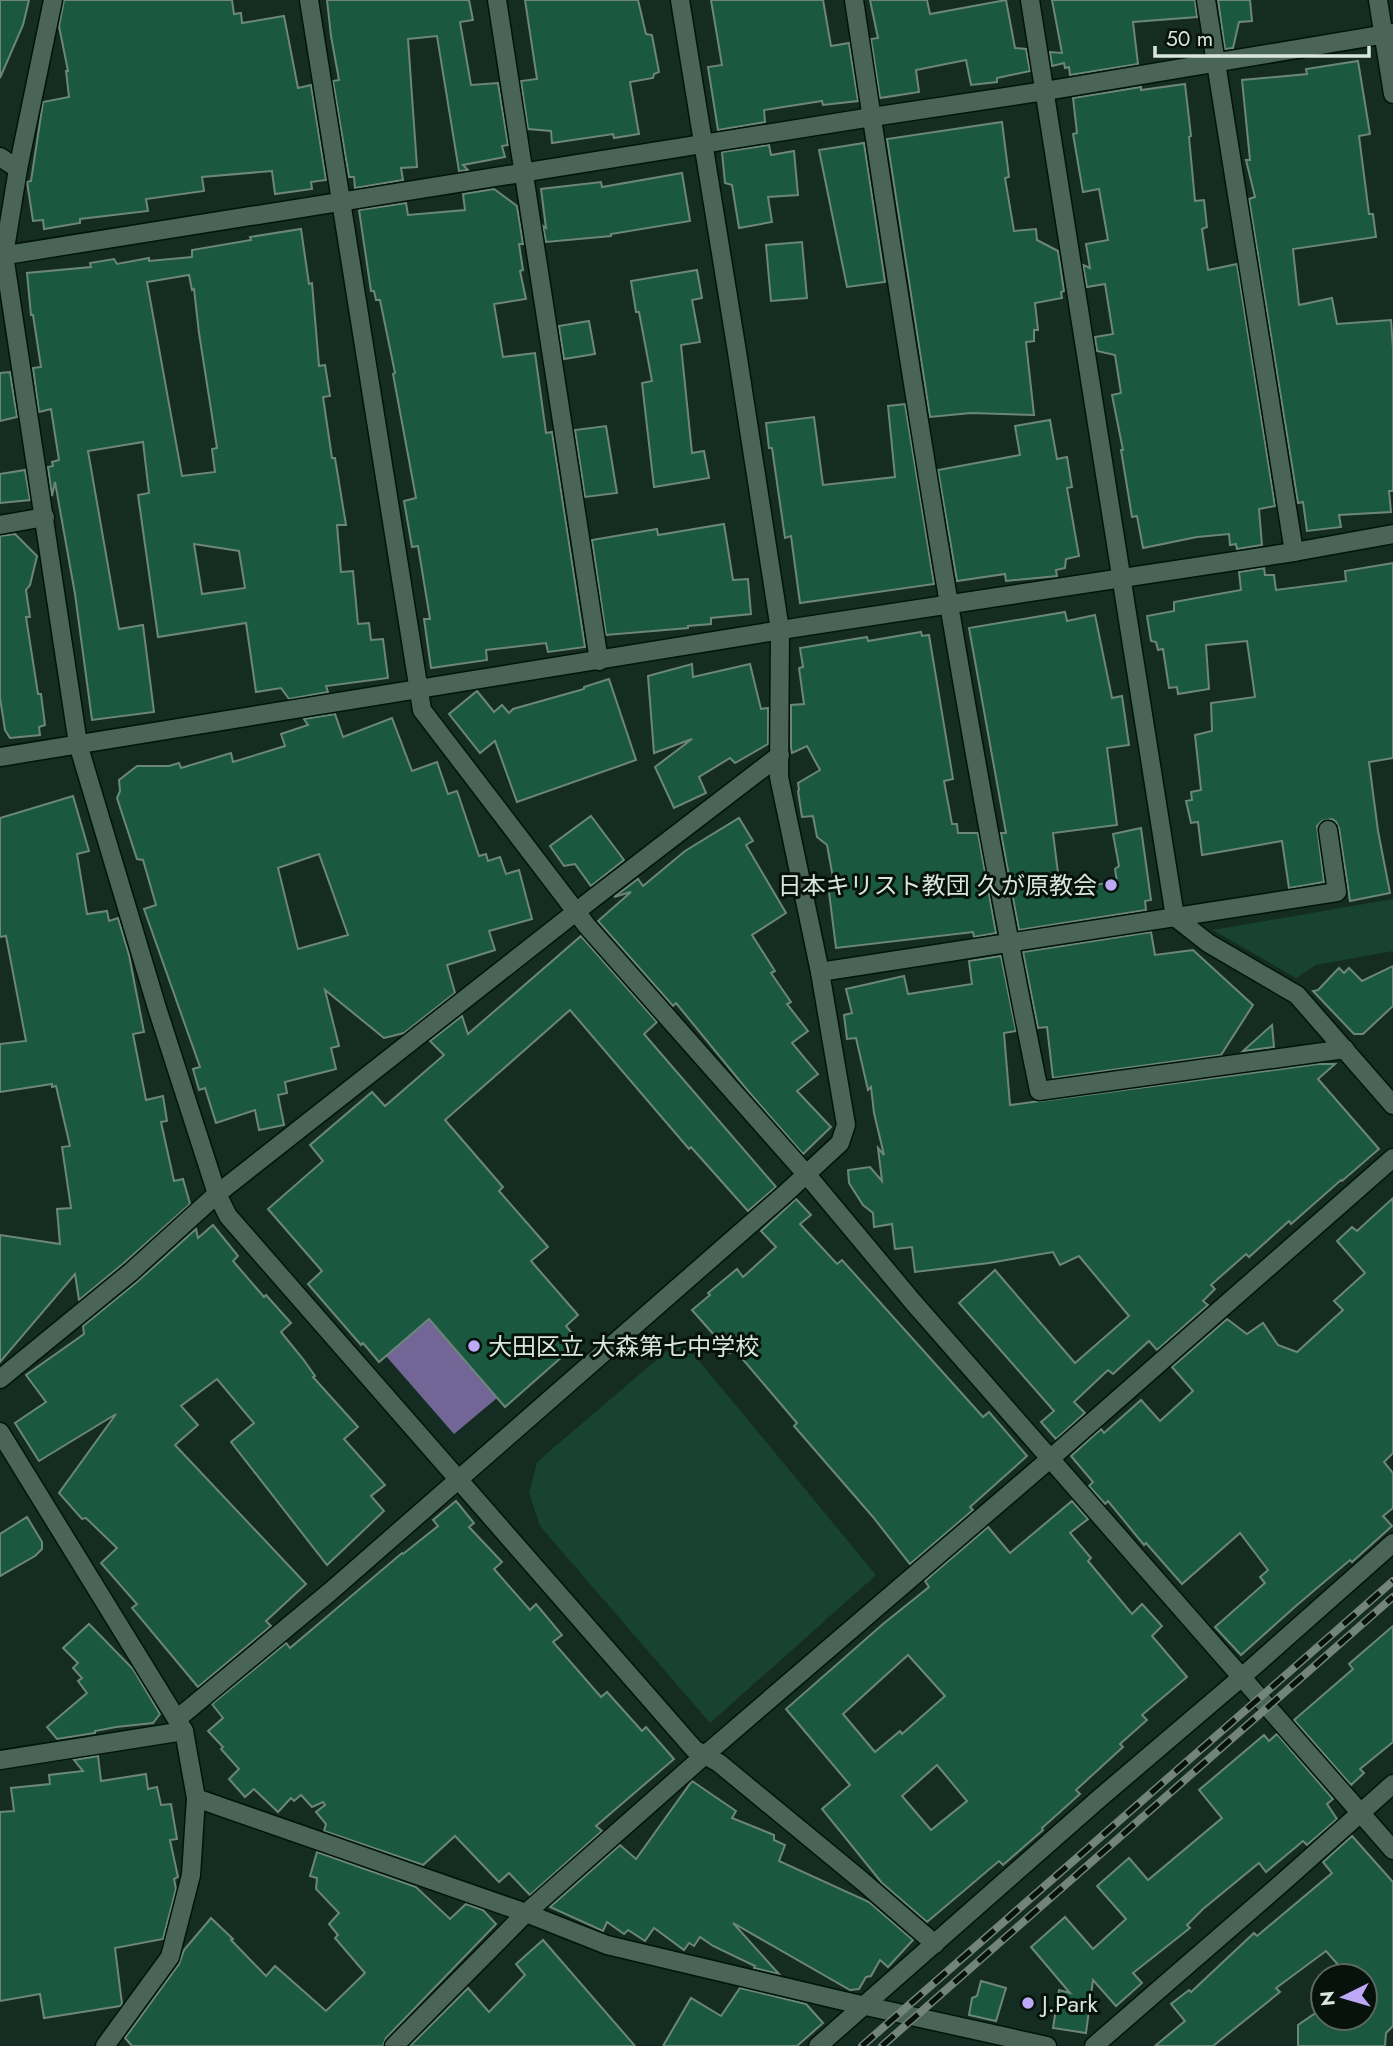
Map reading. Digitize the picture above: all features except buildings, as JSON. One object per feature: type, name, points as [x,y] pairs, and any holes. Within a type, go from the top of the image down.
[{"type":"street","points":[[53,0],[2,256],[45,517],[78,744],[157,1009],[217,1194],[228,1216],[694,1749],[719,1763],[935,1944]]},
{"type":"street","points":[[309,0],[422,710],[575,912],[807,1174],[913,1302],[1393,1850]]},
{"type":"street","points":[[498,0],[599,661]]},
{"type":"street","points":[[0,1760],[181,1725],[840,1143],[846,1125],[820,972],[779,777],[780,630],[680,0]]},
{"type":"street","points":[[854,0],[948,604],[1009,943],[1039,1091],[1345,1049]]},
{"type":"street","points":[[1030,0],[1175,918],[1208,943],[1297,995],[1393,1105]]},
{"type":"street","points":[[1206,0],[1294,552]]},
{"type":"street","points":[[1378,0],[1388,34],[1393,94]]},
{"type":"street","points":[[2,256],[1388,34]]},
{"type":"street","points":[[0,157],[18,169]]},
{"type":"street","points":[[0,525],[45,517]]},
{"type":"street","points":[[0,757],[780,630],[1294,552],[1393,534]]},
{"type":"street","points":[[0,1379],[131,1272],[217,1194],[575,912],[780,755]]},
{"type":"street","points":[[820,972],[1337,892],[1328,830]]},
{"type":"street","points":[[394,2046],[526,1913],[1393,1158]]},
{"type":"street","points":[[0,1432],[181,1725],[196,1798],[191,1875],[170,1957],[105,2046]]},
{"type":"street","points":[[818,2046],[1393,1543]]},
{"type":"street","points":[[1094,2046],[1393,1784]]},
{"type":"street","points":[[196,1798],[526,1913],[607,1945],[1047,2046]]},
{"type":"green space","points":[[1393,899],[1393,951],[1316,965],[1296,978],[1213,930]]},
{"type":"green space","points":[[681,1339],[876,1575],[710,1723],[540,1526],[529,1493],[537,1462]]},
{"type":"shaded area","points":[[429,1319],[497,1398],[454,1434],[386,1356]]},
{"type":"railway","points":[[862,2046],[1393,1581]]},
{"type":"railway","points":[[882,2046],[1393,1597]]},
{"type":"place","name":"日本キリスト教団 久が原教会","points":[[1111,885]]},
{"type":"place","name":"大田区立 大森第七中学校","points":[[474,1346]]},
{"type":"place","name":"J.Park","points":[[1028,2003]]}]
